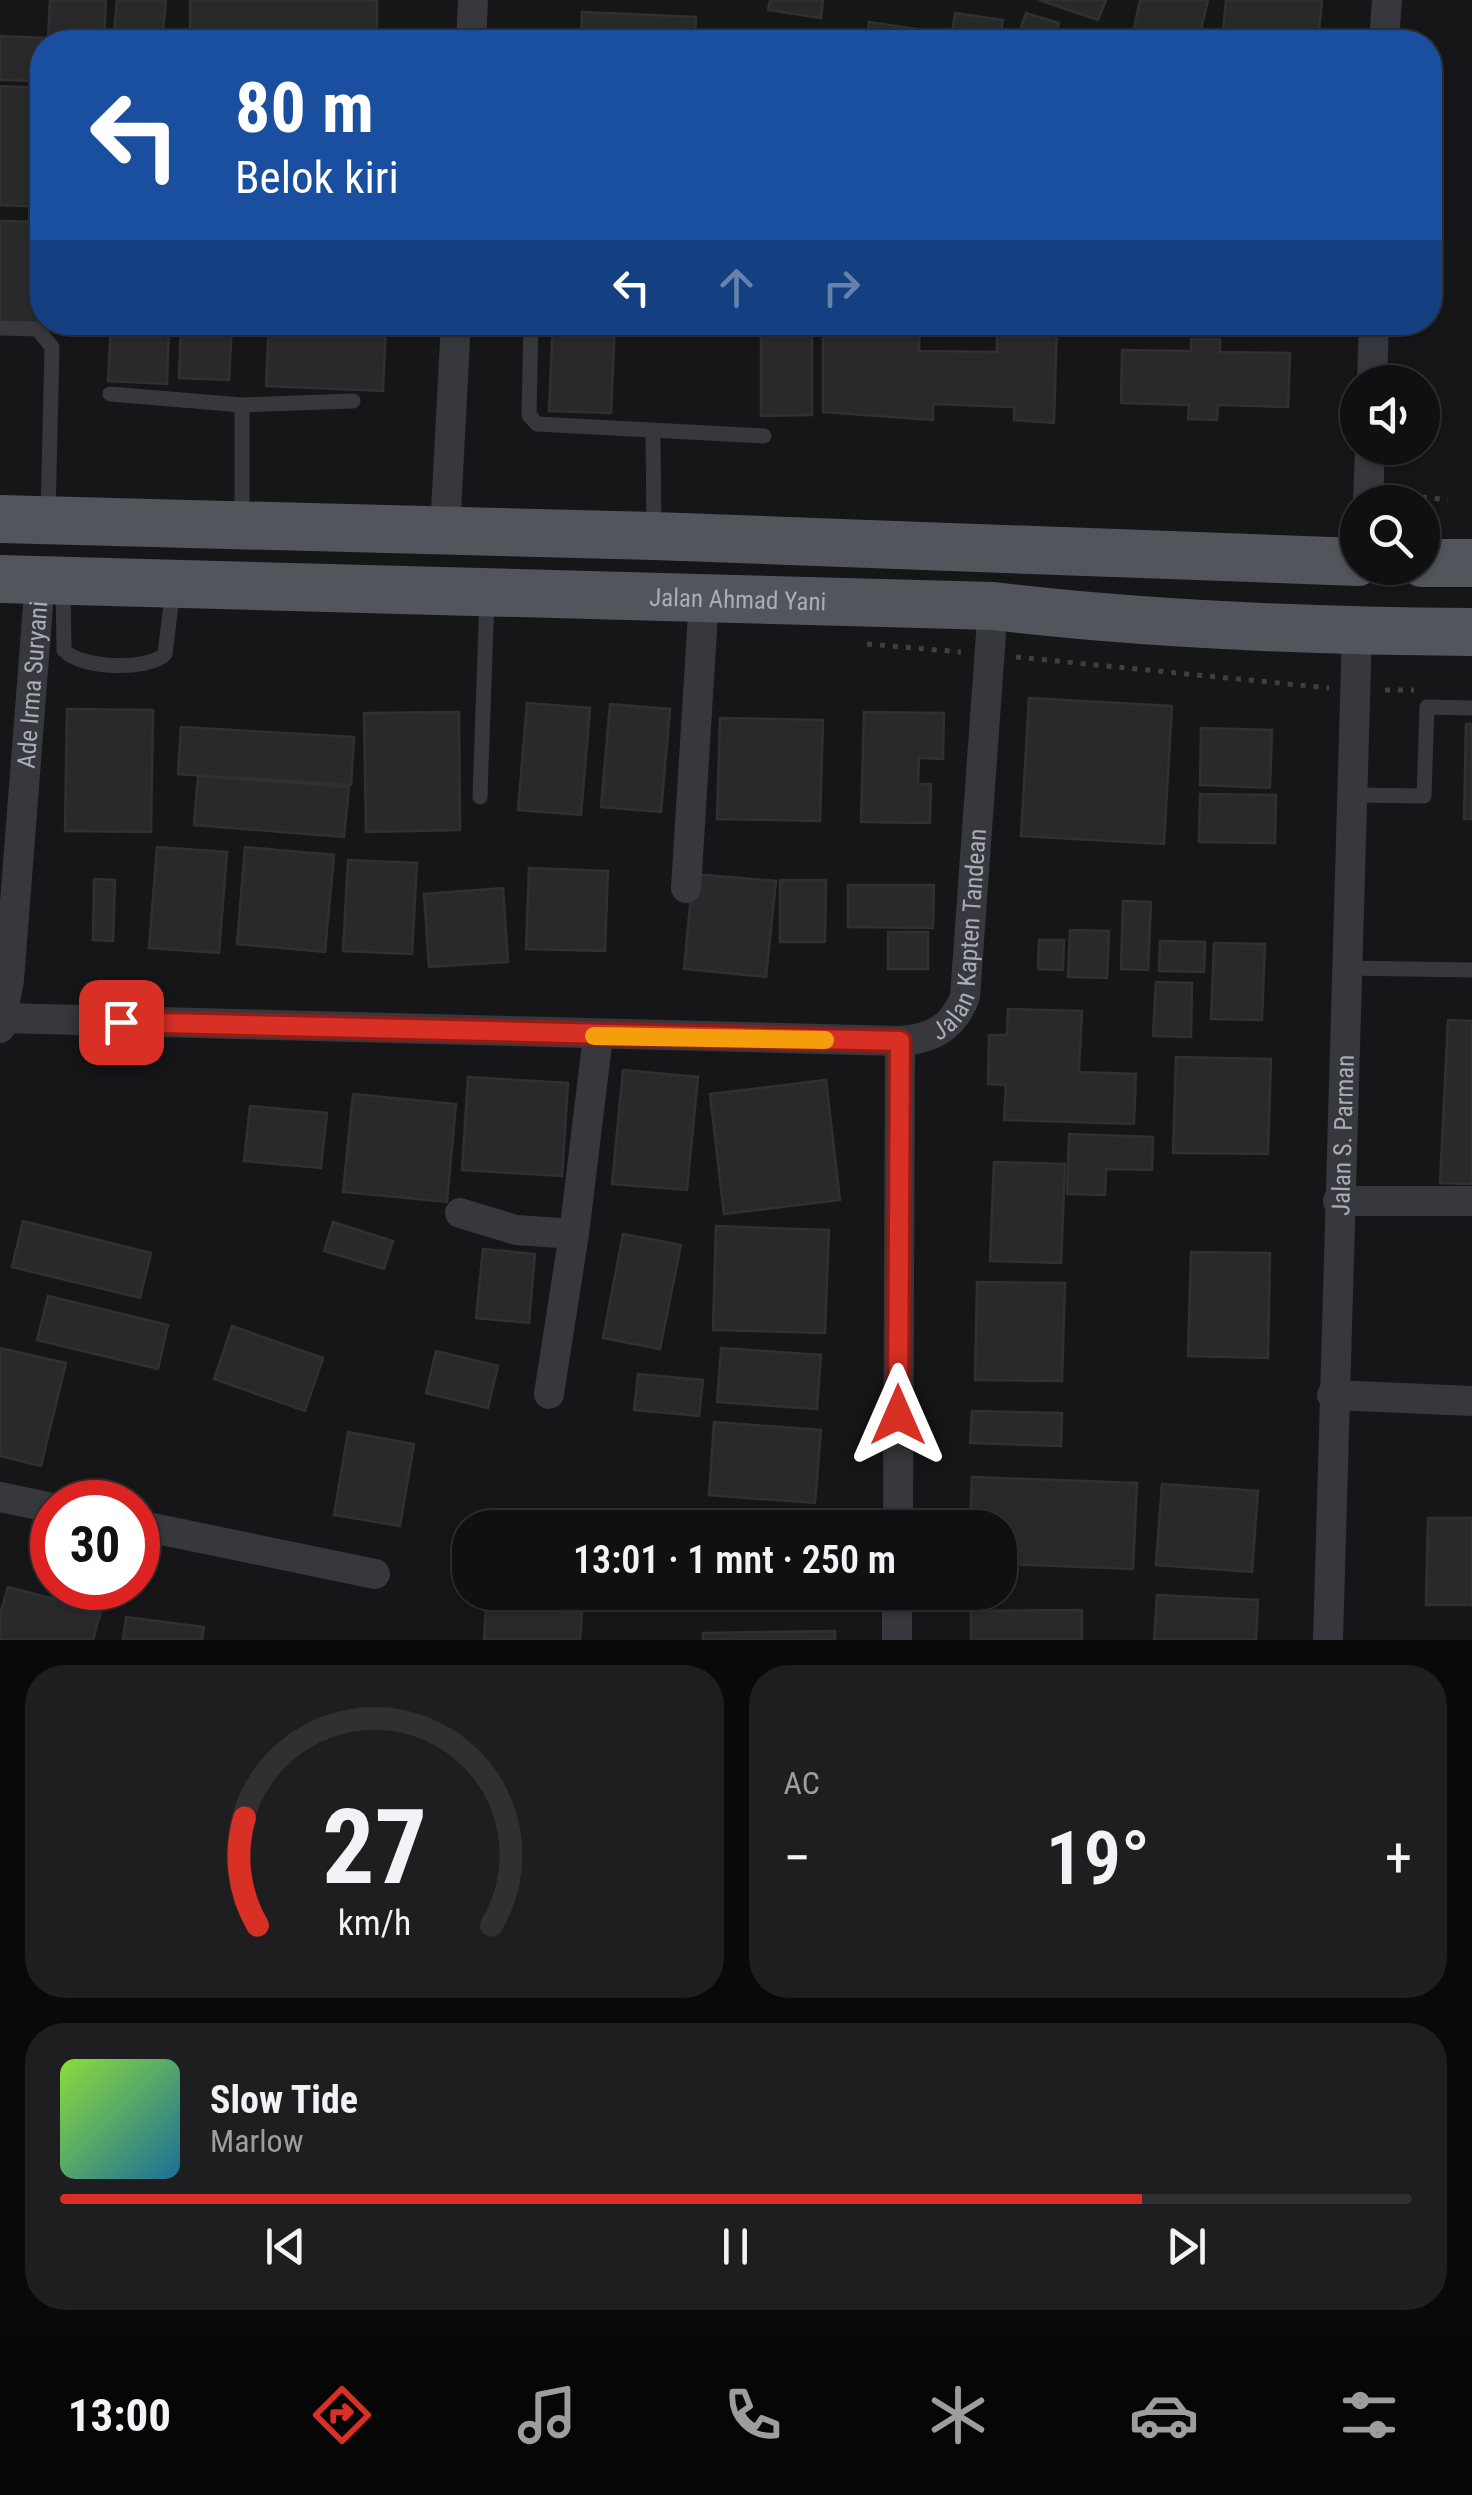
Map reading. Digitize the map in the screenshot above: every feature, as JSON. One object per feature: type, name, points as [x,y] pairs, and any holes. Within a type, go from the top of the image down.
[{"type":"main road","points":[[0,519],[654,536],[1340,561]]},
{"type":"main road","points":[[704,598],[707,539]]},
{"type":"main road","points":[[1440,562],[1472,563]]},
{"type":"main road","name":"Jalan Ahmad Yani","points":[[34,580],[993,606],[1104,619],[1357,632],[1472,632]]},
{"type":"street","points":[[471,30],[472,0]]},
{"type":"street","points":[[1385,30],[1387,0]]},
{"type":"street","points":[[445,530],[455,335]]},
{"type":"street","points":[[1373,365],[1374,335]]},
{"type":"street","name":"Ade Irma Suryani","points":[[1,1023],[34,580]]},
{"type":"street","points":[[686,888],[704,598]]},
{"type":"street","name":"Jalan Kapten Tandean","points":[[898,1510],[900,1041],[932,1036],[945,1028],[958,1016],[966,997],[993,606]]},
{"type":"street","name":"Jalan S. Parman","points":[[1328,1640],[1332,1395],[1357,632]]},
{"type":"street","points":[[1,1023],[900,1041]]},
{"type":"street","points":[[549,1394],[574,1234],[598,1036]]},
{"type":"street","points":[[1338,1201],[1472,1201]]},
{"type":"street","points":[[460,1213],[516,1230],[574,1234]]},
{"type":"street","points":[[1332,1395],[1472,1401]]},
{"type":"street","points":[[0,1497],[30,1503]]},
{"type":"street","points":[[160,1530],[375,1574]]},
{"type":"street","points":[[897,1640],[898,1610]]},
{"type":"lane","points":[[0,328],[30,328]]},
{"type":"lane","points":[[42,335],[52,347],[48,520]]},
{"type":"lane","points":[[531,335],[528,414],[537,424],[764,436]]},
{"type":"lane","points":[[110,394],[242,406],[352,401]]},
{"type":"lane","points":[[242,406],[242,525]]},
{"type":"lane","points":[[654,431],[654,536]]},
{"type":"lane","points":[[34,580],[64,650],[78,663],[108,665],[159,660],[166,654],[173,584]]},
{"type":"lane","points":[[480,797],[487,592]]},
{"type":"lane","points":[[1352,794],[1424,796],[1427,708],[1472,708]]},
{"type":"lane","points":[[1346,968],[1472,970]]},
{"type":"path","points":[[1440,500],[1448,500]]},
{"type":"path","points":[[1175,674],[1355,691],[1424,690]]},
{"type":"building","points":[[50,0],[106,0],[105,30],[49,30]]},
{"type":"building","points":[[117,0],[166,0],[163,30],[114,30]]},
{"type":"building","points":[[190,0],[377,0],[377,30],[190,30]]},
{"type":"building","points":[[770,0],[823,0],[821,18],[768,10]]},
{"type":"building","points":[[1039,0],[1106,0],[1098,20]]},
{"type":"building","points":[[1140,0],[1208,0],[1201,30],[1134,30]]},
{"type":"building","points":[[1226,0],[1322,0],[1319,30],[1223,30]]},
{"type":"building","points":[[582,12],[696,17],[695,30],[581,30]]},
{"type":"building","points":[[955,13],[1003,20],[1001,30],[953,30]]},
{"type":"building","points":[[1026,13],[1059,23],[1057,30],[1020,30]]},
{"type":"building","points":[[869,22],[924,30],[868,30]]},
{"type":"building","points":[[0,36],[30,37],[30,81],[0,80]]},
{"type":"building","points":[[0,86],[30,87],[30,206],[0,205]]},
{"type":"building","points":[[0,221],[30,222],[30,326],[0,325]]},
{"type":"building","points":[[110,335],[169,335],[167,384],[108,381]]},
{"type":"building","points":[[181,335],[231,335],[229,380],[179,378]]},
{"type":"building","points":[[268,335],[385,335],[383,391],[266,386]]},
{"type":"building","points":[[552,335],[614,335],[611,413],[549,411]]},
{"type":"building","points":[[761,335],[812,335],[812,415],[761,416]]},
{"type":"building","points":[[823,335],[920,335],[919,351],[997,352],[997,335],[1057,335],[1054,423],[1014,420],[1014,407],[933,404],[933,420],[823,412]]},
{"type":"building","points":[[1191,339],[1220,339],[1220,352],[1290,353],[1288,407],[1218,405],[1217,420],[1188,419],[1189,405],[1121,403],[1122,350],[1191,351]]},
{"type":"building","points":[[1029,698],[1172,706],[1164,844],[1021,836]]},
{"type":"building","points":[[527,703],[590,708],[581,815],[518,810]]},
{"type":"building","points":[[610,704],[670,709],[661,812],[601,807]]},
{"type":"building","points":[[67,709],[153,710],[151,832],[65,831]]},
{"type":"building","points":[[459,712],[460,830],[366,832],[364,713]]},
{"type":"building","points":[[864,712],[944,713],[943,759],[919,758],[918,784],[931,784],[930,823],[861,822]]},
{"type":"building","points":[[720,718],[823,720],[820,821],[717,819]]},
{"type":"building","points":[[1466,724],[1472,724],[1472,819],[1464,819]]},
{"type":"building","points":[[181,727],[354,737],[351,785],[178,774]]},
{"type":"building","points":[[1201,728],[1272,730],[1270,788],[1200,785]]},
{"type":"building","points":[[198,776],[349,787],[344,837],[194,825]]},
{"type":"building","points":[[1200,794],[1276,795],[1275,843],[1199,842]]},
{"type":"building","points":[[157,847],[227,852],[219,953],[149,948]]},
{"type":"building","points":[[245,847],[334,855],[325,952],[237,944]]},
{"type":"building","points":[[348,860],[417,863],[412,954],[343,951]]},
{"type":"building","points":[[529,868],[608,871],[605,951],[526,949]]},
{"type":"building","points":[[693,874],[776,881],[766,977],[684,969]]},
{"type":"building","points":[[94,879],[115,880],[113,941],[93,940]]},
{"type":"building","points":[[780,880],[826,880],[825,942],[780,942]]},
{"type":"building","points":[[848,885],[934,885],[933,928],[848,927]]},
{"type":"building","points":[[503,888],[508,962],[429,967],[424,894]]},
{"type":"building","points":[[1123,901],[1151,902],[1148,970],[1121,969]]},
{"type":"building","points":[[1070,930],[1109,931],[1107,978],[1068,977]]},
{"type":"building","points":[[888,932],[928,932],[928,969],[888,969]]},
{"type":"building","points":[[1039,940],[1064,940],[1063,970],[1038,969]]},
{"type":"building","points":[[1160,941],[1205,942],[1204,972],[1159,971]]},
{"type":"building","points":[[1214,943],[1265,944],[1262,1020],[1211,1019]]},
{"type":"building","points":[[1156,982],[1192,983],[1191,1037],[1153,1036]]},
{"type":"building","points":[[1008,1009],[1082,1011],[1079,1072],[1136,1074],[1134,1124],[1004,1120],[1006,1085],[988,1084],[989,1035],[1007,1035]]},
{"type":"building","points":[[1448,1020],[1472,1021],[1472,1184],[1440,1183]]},
{"type":"building","points":[[1176,1057],[1271,1059],[1268,1154],[1173,1153]]},
{"type":"building","points":[[623,1070],[698,1077],[687,1190],[612,1184]]},
{"type":"building","points":[[468,1077],[568,1083],[562,1176],[462,1170]]},
{"type":"building","points":[[826,1080],[840,1200],[724,1214],[710,1094]]},
{"type":"building","points":[[353,1094],[456,1104],[447,1202],[343,1192]]},
{"type":"building","points":[[250,1106],[327,1113],[321,1168],[244,1161]]},
{"type":"building","points":[[1069,1134],[1153,1137],[1152,1170],[1106,1169],[1105,1195],[1067,1194]]},
{"type":"building","points":[[994,1162],[1065,1164],[1061,1263],[990,1261]]},
{"type":"building","points":[[23,1221],[151,1253],[140,1298],[12,1267]]},
{"type":"building","points":[[333,1222],[393,1241],[384,1269],[324,1251]]},
{"type":"building","points":[[716,1226],[829,1230],[825,1333],[713,1330]]},
{"type":"building","points":[[623,1234],[681,1245],[660,1349],[603,1338]]},
{"type":"building","points":[[483,1249],[535,1254],[529,1323],[476,1318]]},
{"type":"building","points":[[1191,1252],[1270,1253],[1268,1358],[1188,1356]]},
{"type":"building","points":[[977,1282],[1065,1283],[1062,1381],[975,1380]]},
{"type":"building","points":[[48,1296],[168,1325],[158,1369],[37,1340]]},
{"type":"building","points":[[232,1326],[323,1358],[305,1411],[214,1379]]},
{"type":"building","points":[[0,1348],[66,1363],[41,1466],[0,1456]]},
{"type":"building","points":[[721,1348],[821,1355],[817,1409],[717,1402]]},
{"type":"building","points":[[436,1351],[498,1366],[488,1408],[426,1393]]},
{"type":"building","points":[[638,1374],[703,1380],[699,1416],[634,1410]]},
{"type":"building","points":[[972,1411],[1062,1413],[1061,1446],[970,1443]]},
{"type":"building","points":[[714,1422],[821,1430],[815,1503],[709,1495]]},
{"type":"building","points":[[348,1432],[414,1444],[400,1526],[334,1515]]},
{"type":"building","points":[[972,1477],[1137,1483],[1133,1569],[1017,1565],[1017,1510],[971,1510]]},
{"type":"building","points":[[1162,1484],[1258,1491],[1252,1572],[1156,1565]]},
{"type":"building","points":[[1428,1518],[1472,1518],[1472,1605],[1426,1605]]},
{"type":"building","points":[[8,1587],[30,1593],[30,1610],[101,1611],[93,1640],[0,1640],[0,1615]]},
{"type":"building","points":[[1157,1595],[1258,1600],[1256,1640],[1154,1640]]},
{"type":"building","points":[[486,1610],[582,1613],[580,1640],[484,1640]]},
{"type":"building","points":[[1082,1610],[1082,1640],[971,1640],[971,1611]]},
{"type":"building","points":[[126,1617],[204,1627],[202,1640],[123,1640]]},
{"type":"building","points":[[835,1631],[835,1640],[703,1640],[703,1633]]},
{"type":"slow traffic","points":[[594,1036],[825,1040]]},
{"type":"route","points":[[121,1022],[900,1041],[898,1415]]}]
